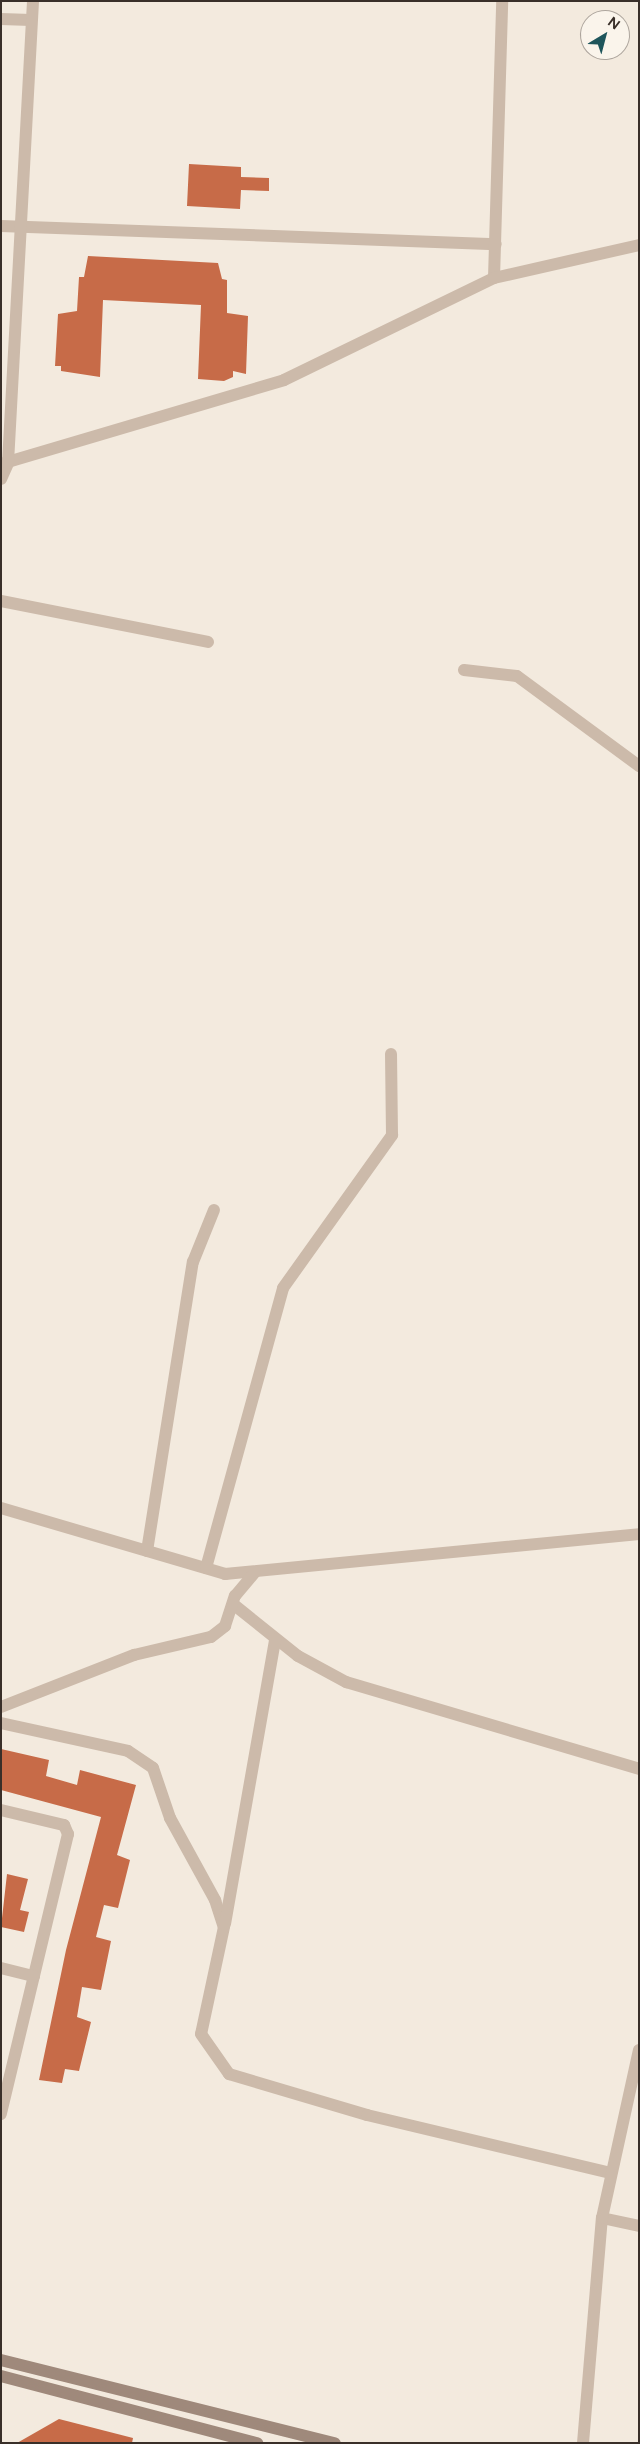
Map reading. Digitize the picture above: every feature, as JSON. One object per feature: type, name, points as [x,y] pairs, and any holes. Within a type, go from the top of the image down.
[{"type":"main road","points":[[1,2360],[335,2443]]},
{"type":"main road","points":[[1,2376],[257,2443]]},
{"type":"street","points":[[1,479],[5,464],[33,1]]},
{"type":"street","points":[[494,278],[502,1]]},
{"type":"street","points":[[1,19],[31,20]]},
{"type":"street","points":[[1,226],[496,244]]},
{"type":"street","points":[[5,464],[284,380],[494,278],[639,245]]},
{"type":"street","points":[[1,601],[208,642]]},
{"type":"street","points":[[464,670],[517,676],[639,766]]},
{"type":"street","points":[[206,1568],[283,1288],[392,1135],[391,1054]]},
{"type":"street","points":[[147,1551],[193,1262],[214,1210]]},
{"type":"street","points":[[1,1508],[225,1574],[639,1534]]},
{"type":"street","points":[[1,1707],[134,1655],[211,1637],[225,1626],[234,1600],[254,1572]]},
{"type":"street","points":[[225,1574],[234,1600],[275,1639],[346,1682],[639,1769]]},
{"type":"street","points":[[275,1639],[224,1927],[201,2034],[229,2074],[366,2115],[611,2173]]},
{"type":"street","points":[[1,1723],[128,1751],[147,1760],[224,1927]]},
{"type":"street","points":[[1,1810],[68,1828],[1,2114]]},
{"type":"street","points":[[1,1968],[34,1976]]},
{"type":"street","points":[[583,2443],[602,2218],[639,2050]]},
{"type":"street","points":[[602,2218],[639,2226]]},
{"type":"building","points":[[189,164],[241,167],[241,177],[269,178],[269,191],[241,190],[240,209],[187,206]]},
{"type":"building","points":[[88,256],[218,263],[222,279],[227,280],[227,313],[248,316],[246,374],[233,371],[233,377],[224,381],[198,379],[201,305],[103,300],[100,377],[61,371],[61,366],[55,366],[58,314],[77,311],[79,277],[84,277]]},
{"type":"building","points":[[1,1749],[49,1760],[46,1776],[77,1785],[80,1770],[136,1785],[117,1855],[130,1860],[118,1908],[104,1905],[96,1937],[111,1941],[101,1990],[82,1987],[77,2017],[91,2022],[79,2071],[65,2069],[62,2083],[39,2080],[66,1950],[101,1817],[1,1790]]},
{"type":"building","points":[[7,1874],[28,1879],[20,1910],[29,1912],[24,1932],[1,1927]]},
{"type":"building","points":[[59,2419],[133,2438],[132,2443],[17,2443]]}]
